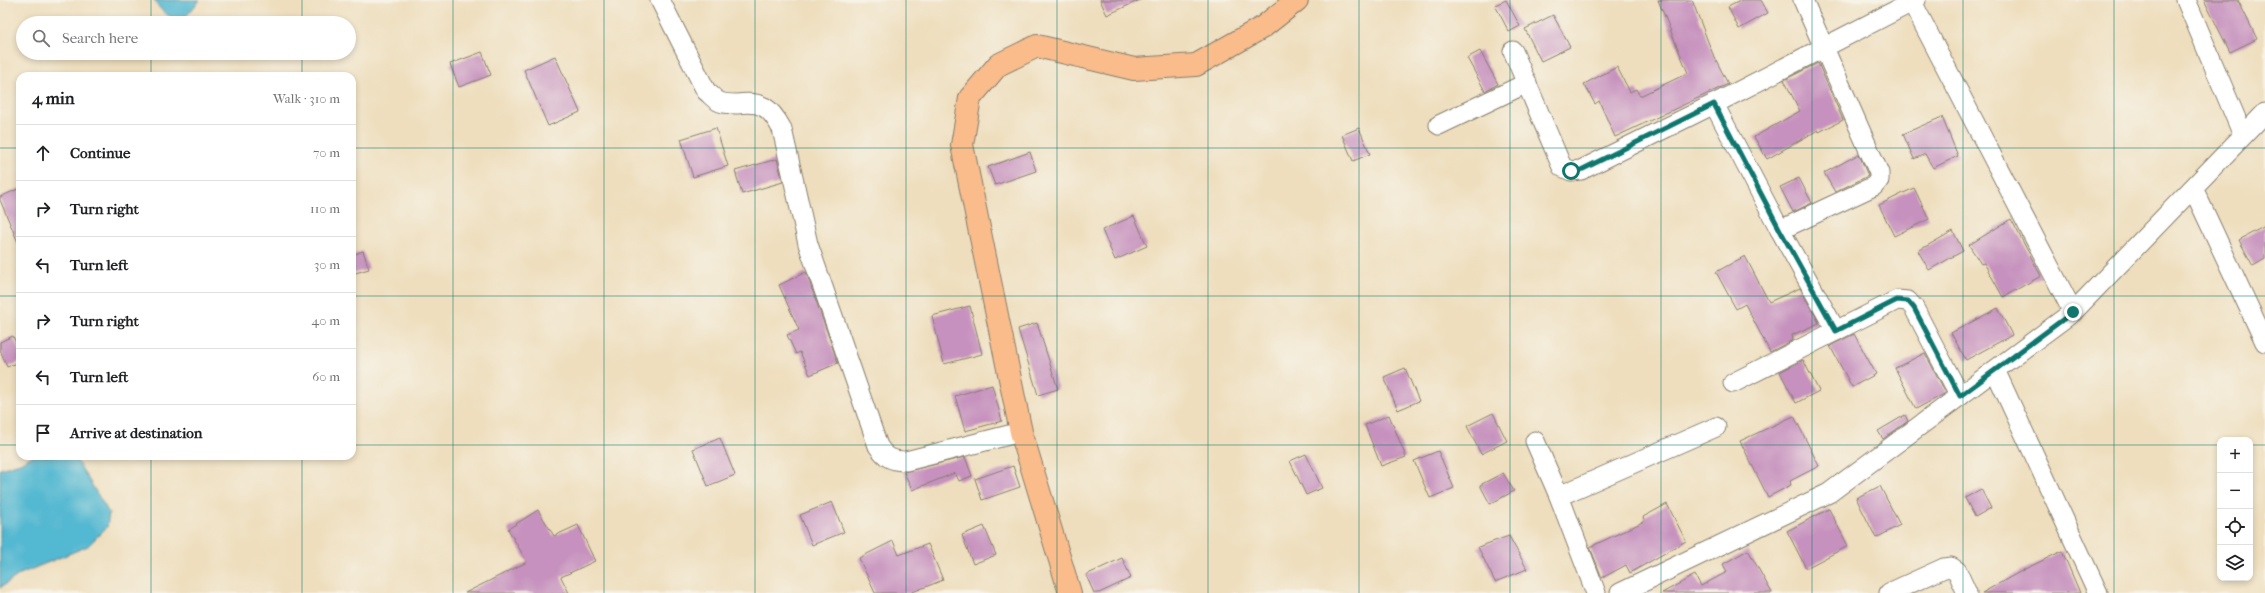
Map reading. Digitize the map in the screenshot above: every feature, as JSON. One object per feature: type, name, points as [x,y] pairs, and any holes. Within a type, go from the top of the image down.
[{"type":"main road","points":[[1070,593],[1021,432],[962,145],[970,98],[998,65],[1037,46],[1134,69],[1196,65],[1262,27],[1297,0]]},
{"type":"street","points":[[660,0],[706,91],[719,102],[729,104],[750,102],[765,106],[774,116],[782,129],[808,244],[878,446],[885,456],[894,461],[906,461],[1021,432]]},
{"type":"street","points":[[1780,230],[1874,186],[1879,180],[1879,173],[1825,47],[1803,0]]},
{"type":"street","points":[[2186,0],[2243,135]]},
{"type":"street","points":[[1513,51],[1562,167],[1571,171],[1581,170],[1714,104],[1913,1],[2073,312]]},
{"type":"street","points":[[1440,125],[1527,83]]},
{"type":"street","points":[[1714,104],[1780,230],[1836,331]]},
{"type":"street","points":[[1620,593],[1829,494],[2073,312],[2265,113]]},
{"type":"street","points":[[2192,188],[2265,342]]},
{"type":"street","points":[[1732,383],[1897,300],[1908,301],[1914,308],[1960,396]]},
{"type":"street","points":[[1995,370],[2098,593]]},
{"type":"street","points":[[1560,496],[1716,427]]},
{"type":"street","points":[[1535,441],[1560,496],[1596,593]]},
{"type":"street","points":[[1889,593],[1944,568],[1951,567],[1957,571],[1967,593]]},
{"type":"water","points":[[154,0],[200,0],[186,16],[170,16],[160,8]]},
{"type":"water","points":[[25,460],[76,460],[109,513],[107,527],[88,546],[20,574],[0,588],[0,469]]},
{"type":"building","points":[[1100,0],[1140,0],[1107,15]]},
{"type":"building","points":[[1506,0],[1520,26],[1509,32],[1495,5]]},
{"type":"building","points":[[1658,0],[1692,0],[1712,52],[1728,84],[1615,137],[1599,101],[1595,104],[1584,84],[1617,67],[1630,92],[1636,89],[1640,96],[1688,73]]},
{"type":"building","points":[[1742,0],[1761,0],[1768,13],[1739,29],[1728,7]]},
{"type":"building","points":[[2204,0],[2238,0],[2257,39],[2230,52]]},
{"type":"building","points":[[1553,15],[1570,47],[1541,61],[1525,29]]},
{"type":"building","points":[[1480,51],[1498,84],[1485,91],[1467,58]]},
{"type":"building","points":[[482,52],[491,75],[459,87],[450,64]]},
{"type":"building","points":[[555,56],[580,112],[548,126],[524,70]]},
{"type":"building","points":[[1818,63],[1843,120],[1819,132],[1818,130],[1767,159],[1754,137],[1800,111],[1784,80]]},
{"type":"building","points":[[1942,117],[1958,156],[1933,168],[1925,154],[1914,159],[1903,134]]},
{"type":"building","points":[[716,128],[728,166],[693,177],[681,139]]},
{"type":"building","points":[[1359,128],[1370,154],[1353,161],[1342,135]]},
{"type":"building","points":[[1030,152],[1036,171],[995,185],[988,167]]},
{"type":"building","points":[[1859,154],[1868,176],[1835,192],[1824,173]]},
{"type":"building","points":[[777,159],[783,182],[742,194],[735,171]]},
{"type":"building","points":[[1799,178],[1812,203],[1793,212],[1780,187]]},
{"type":"building","points":[[1914,188],[1929,219],[1894,236],[1879,205]]},
{"type":"building","points":[[16,190],[16,238],[0,200],[0,197]]},
{"type":"building","points":[[1134,216],[1147,246],[1115,260],[1102,230]]},
{"type":"building","points":[[2011,219],[2041,276],[2003,297],[1984,263],[1981,264],[1969,245]]},
{"type":"building","points":[[2265,226],[2265,259],[2253,266],[2239,240]]},
{"type":"building","points":[[1953,231],[1963,251],[1929,270],[1918,251]]},
{"type":"building","points":[[363,251],[369,269],[356,273],[356,254]]},
{"type":"building","points":[[1745,256],[1769,302],[1800,288],[1819,323],[1792,335],[1793,340],[1770,352],[1745,304],[1736,309],[1716,272]]},
{"type":"building","points":[[806,272],[838,363],[810,375],[800,352],[796,354],[787,335],[799,330],[779,285]]},
{"type":"building","points":[[970,306],[982,354],[944,364],[932,316]]},
{"type":"building","points":[[1998,308],[2012,335],[1966,360],[1951,333]]},
{"type":"building","points":[[1037,323],[1058,389],[1038,395],[1018,329]]},
{"type":"building","points":[[1854,334],[1876,374],[1852,387],[1830,346]]},
{"type":"building","points":[[13,336],[16,343],[16,364],[7,367],[0,350],[0,342]]},
{"type":"building","points":[[1925,353],[1946,393],[1916,409],[1895,368]]},
{"type":"building","points":[[1803,360],[1819,391],[1796,403],[1780,372]]},
{"type":"building","points":[[1405,368],[1419,401],[1398,410],[1384,377]]},
{"type":"building","points":[[992,385],[1002,421],[965,431],[955,396]]},
{"type":"building","points":[[1493,413],[1507,441],[1481,454],[1467,426]]},
{"type":"building","points":[[1389,415],[1406,457],[1381,466],[1365,425]]},
{"type":"building","points":[[1905,415],[1908,421],[1883,439],[1878,431]]},
{"type":"building","points":[[1794,416],[1819,466],[1790,481],[1791,485],[1768,497],[1740,441]]},
{"type":"building","points":[[720,438],[735,475],[708,486],[693,449]]},
{"type":"building","points":[[1438,451],[1454,488],[1430,498],[1414,461]]},
{"type":"building","points":[[1306,454],[1322,488],[1306,495],[1290,461]]},
{"type":"building","points":[[965,457],[972,476],[959,481],[955,473],[912,490],[904,472]]},
{"type":"building","points":[[1013,466],[1020,487],[982,500],[975,479]]},
{"type":"building","points":[[1503,473],[1514,491],[1490,504],[1480,485]]},
{"type":"building","points":[[1880,486],[1900,525],[1876,538],[1856,498]]},
{"type":"building","points":[[1981,489],[1991,508],[1975,517],[1965,498]]},
{"type":"building","points":[[832,502],[844,532],[812,545],[800,515]]},
{"type":"building","points":[[1667,504],[1686,541],[1630,573],[1626,565],[1602,578],[1590,547],[1645,521],[1643,517]]},
{"type":"building","points":[[1829,509],[1848,546],[1806,568],[1787,531]]},
{"type":"building","points":[[538,510],[554,536],[578,525],[595,561],[561,577],[569,593],[465,593],[527,562],[508,529]]},
{"type":"building","points":[[984,526],[996,555],[973,564],[962,535]]},
{"type":"building","points":[[1509,536],[1527,569],[1495,582],[1478,547]]},
{"type":"building","points":[[893,541],[899,555],[928,544],[943,580],[910,593],[875,593],[859,558]]},
{"type":"building","points":[[1748,550],[1772,593],[1662,593],[1695,575],[1701,586],[1727,572],[1723,564]]},
{"type":"building","points":[[2062,551],[2080,593],[1982,593],[2025,569]]},
{"type":"building","points":[[1122,558],[1131,578],[1099,593],[1094,593],[1086,575]]},
{"type":"route","points":[[1571,171],[1581,170],[1714,104],[1780,230],[1836,331],[1897,300],[1908,301],[1914,308],[1960,396],[2073,312]]}]
